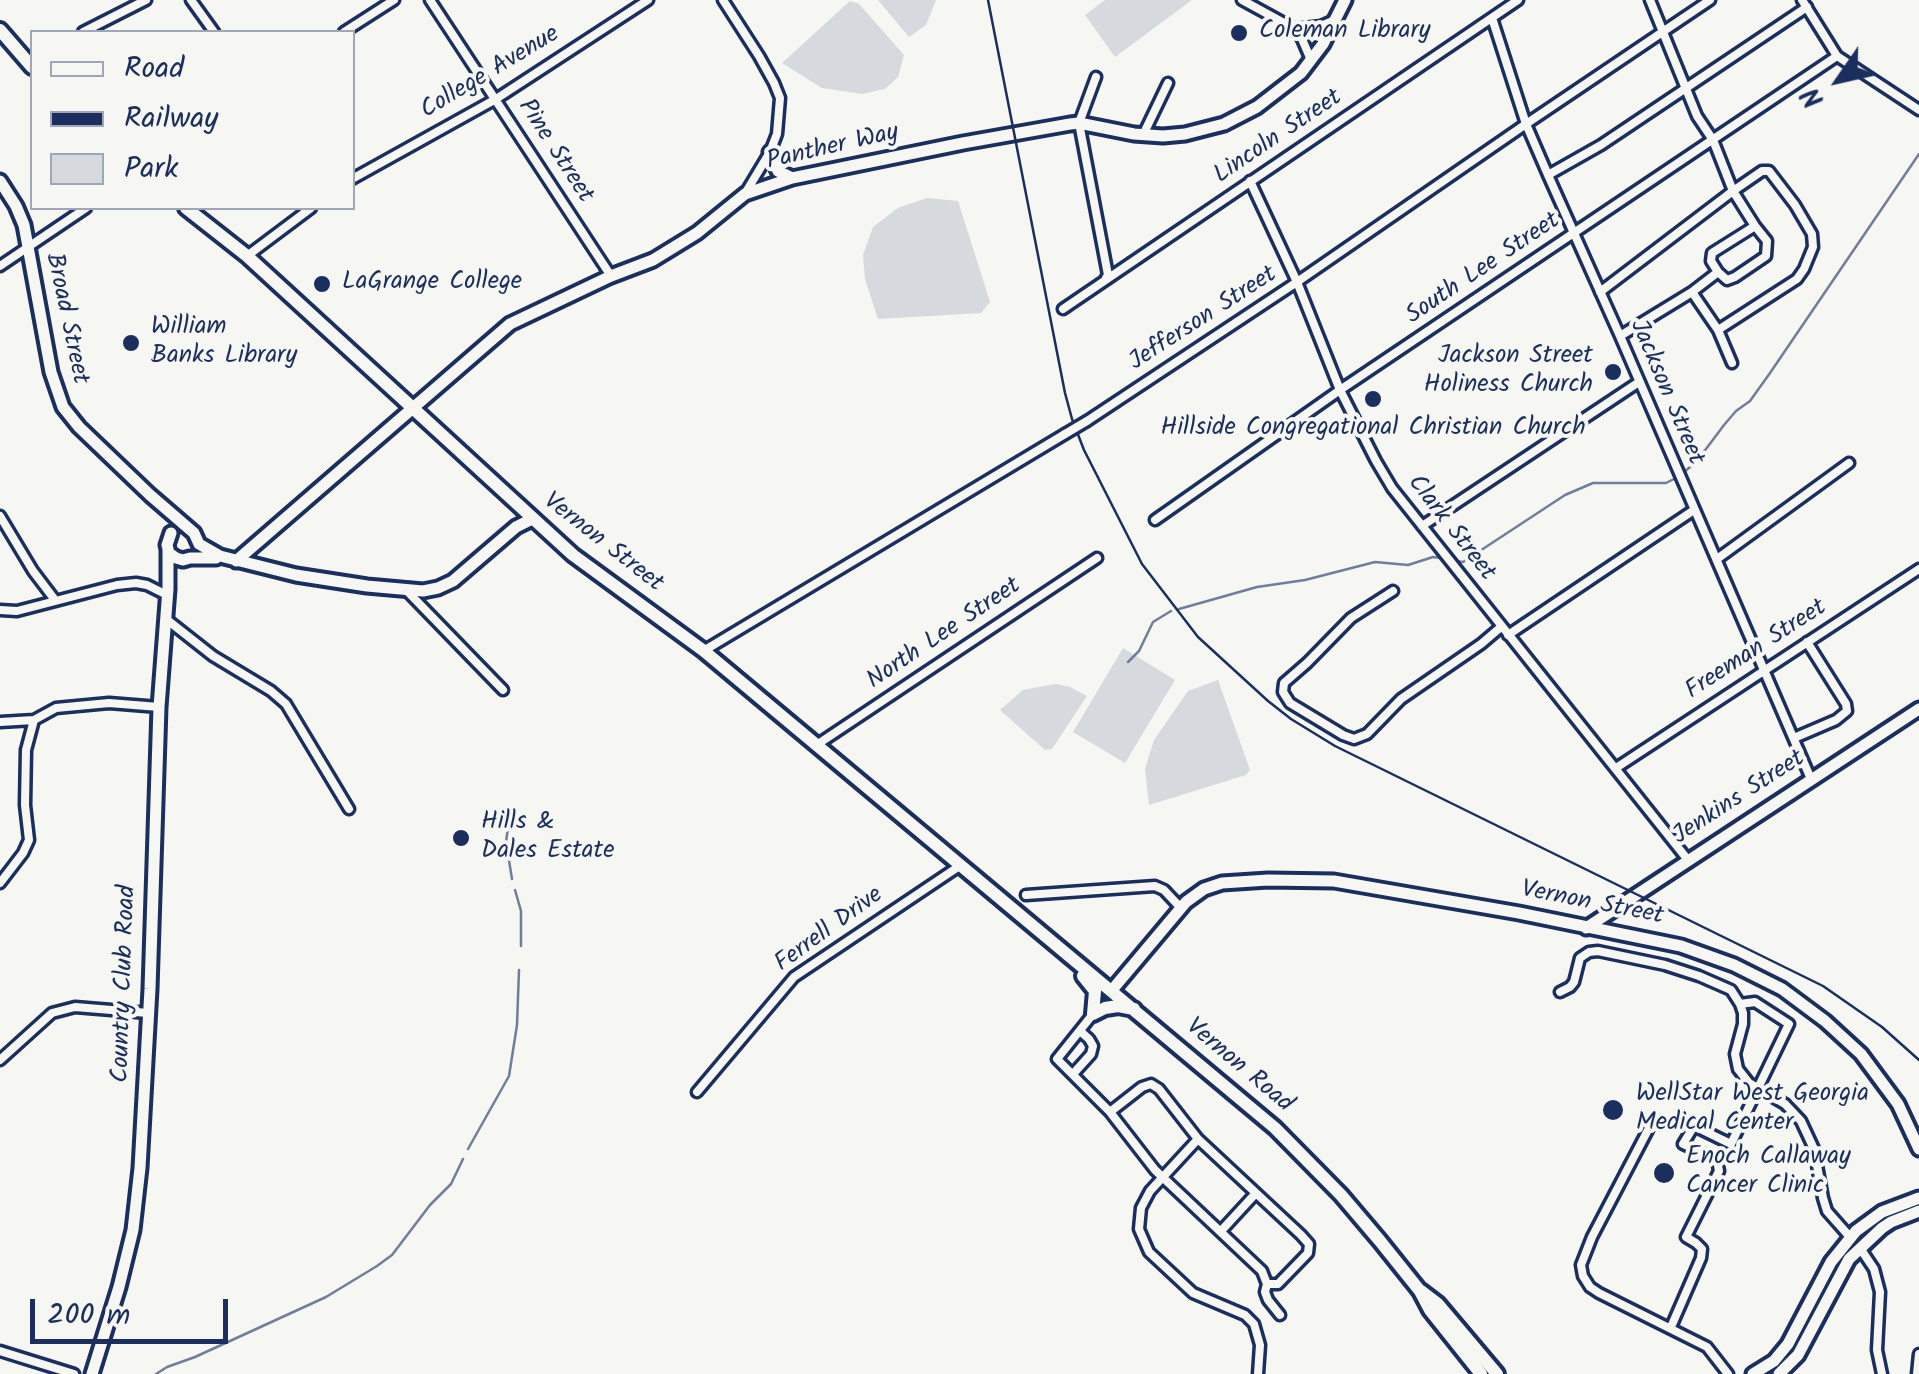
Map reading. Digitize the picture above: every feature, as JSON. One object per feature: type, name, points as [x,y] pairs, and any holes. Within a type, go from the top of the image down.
[{"type":"main road","points":[[0,30],[30,63]]},
{"type":"main road","name":"Vernon Street","points":[[189,210],[247,256],[573,555],[704,651],[1004,901]]},
{"type":"main road","name":"Vernon Road","points":[[1004,901],[1275,1128],[1354,1210],[1481,1374]]},
{"type":"main road","points":[[1058,947],[1095,991],[1093,1014],[1118,1006],[1135,1010]]},
{"type":"main road","name":"Vernon Road","points":[[1420,1291],[1438,1304],[1496,1374]]},
{"type":"street","points":[[87,30],[146,0]]},
{"type":"street","points":[[191,0],[213,30]]},
{"type":"street","points":[[347,30],[394,0]]},
{"type":"street","name":"Pine Street","points":[[430,0],[611,276]]},
{"type":"street","name":"College Avenue","points":[[355,176],[496,100],[648,0]]},
{"type":"street","points":[[724,0],[760,56],[778,93],[777,134],[744,194]]},
{"type":"street","points":[[1242,0],[1295,29],[1311,61]]},
{"type":"street","name":"Panther Way","points":[[236,561],[510,324],[611,276],[639,268],[684,243],[744,194],[792,178],[1079,123],[1163,136],[1224,124],[1272,96],[1301,73],[1345,0]]},
{"type":"street","name":"Lincoln Street","points":[[1063,309],[1518,0]]},
{"type":"street","points":[[1650,0],[1733,192],[1767,241],[1766,256],[1727,280],[1711,262],[1712,253],[1755,226]]},
{"type":"street","name":"Jefferson Street","points":[[704,651],[1087,421],[1710,0]]},
{"type":"street","points":[[1548,175],[1601,145],[1804,4],[1838,56],[1919,110]]},
{"type":"street","name":"Jackson Street","points":[[1492,18],[1526,124],[1811,779]]},
{"type":"street","points":[[1295,29],[1335,20]]},
{"type":"street","name":"South Lee Street","points":[[1155,520],[1340,390],[1838,56]]},
{"type":"street","points":[[1096,76],[1079,123],[1106,278]]},
{"type":"street","points":[[1143,134],[1168,83]]},
{"type":"street","points":[[770,152],[778,171],[792,178]]},
{"type":"street","points":[[1600,292],[1762,171],[1769,171],[1796,205],[1812,234],[1813,247],[1797,279],[1718,330]]},
{"type":"street","name":"Clark Street","points":[[1250,181],[1298,282],[1340,390],[1384,475],[1688,860]]},
{"type":"street","name":"Broad Street","points":[[0,182],[24,225],[50,372],[60,401],[73,421],[187,528]]},
{"type":"street","points":[[0,266],[83,210]]},
{"type":"street","points":[[247,256],[308,210]]},
{"type":"street","points":[[1620,336],[1718,272]]},
{"type":"street","points":[[1692,292],[1718,330],[1732,363]]},
{"type":"street","points":[[1422,526],[1639,382]]},
{"type":"street","points":[[1717,559],[1850,463]]},
{"type":"street","name":"Broad Street","points":[[150,495],[168,520],[171,533]]},
{"type":"street","points":[[1508,635],[1694,510]]},
{"type":"street","points":[[0,516],[55,600]]},
{"type":"street","points":[[220,556],[176,558],[167,541],[171,533],[187,528],[199,544],[236,561],[296,575],[407,591],[431,590],[453,581],[532,519]]},
{"type":"street","points":[[186,559],[199,544]]},
{"type":"street","name":"Country Club Road","points":[[92,1374],[133,1230],[140,1168],[168,549]]},
{"type":"street","name":"North Lee Street","points":[[815,746],[1097,558]]},
{"type":"street","name":"Country Club Road","points":[[168,592],[186,559]]},
{"type":"street","name":"Freeman Street","points":[[1616,768],[1919,569]]},
{"type":"street","points":[[0,610],[17,611],[117,585],[136,583],[168,592]]},
{"type":"street","points":[[1393,590],[1351,618],[1284,682],[1283,692],[1290,703],[1343,735],[1354,738],[1367,734],[1401,699],[1501,627]]},
{"type":"street","points":[[407,591],[503,690]]},
{"type":"street","points":[[165,618],[286,704],[350,809]]},
{"type":"street","points":[[1794,738],[1848,711],[1807,642]]},
{"type":"street","points":[[0,722],[34,720],[56,708],[109,702],[159,707]]},
{"type":"street","name":"Jenkins Street","points":[[1586,928],[1919,709]]},
{"type":"street","points":[[0,883],[28,840],[26,750],[34,720]]},
{"type":"street","name":"Ferrell Drive","points":[[697,1092],[794,976],[961,865]]},
{"type":"street","name":"Vernon Street","points":[[1112,990],[1180,908],[1198,893],[1222,883],[1324,880],[1390,889],[1662,942],[1750,972],[1796,999],[1838,1031],[1871,1066],[1898,1104],[1919,1149]]},
{"type":"street","points":[[1026,894],[1155,886],[1180,908]]},
{"type":"street","points":[[1560,992],[1574,982],[1580,958],[1598,951],[1664,965],[1726,987],[1740,1004],[1744,1018],[1736,1047],[1736,1062],[1742,1076],[1758,1090],[1785,1104],[1801,1121],[1814,1149],[1825,1205],[1870,1261],[1879,1284],[1877,1350],[1882,1374]]},
{"type":"street","points":[[1671,1327],[1701,1258],[1702,1249],[1686,1237],[1719,1171],[1717,1160],[1683,1144],[1694,1126],[1731,1144],[1789,1024],[1755,1002],[1740,1004]]},
{"type":"street","points":[[0,1060],[52,1013],[74,1007],[148,1012]]},
{"type":"street","points":[[1093,1014],[1057,1059],[1110,1112],[1163,1177],[1262,1271],[1268,1300],[1280,1315]]},
{"type":"street","points":[[1073,1074],[1091,1054],[1093,1046],[1080,1030]]},
{"type":"street","points":[[1110,1112],[1142,1087],[1150,1084],[1159,1089],[1198,1139],[1309,1244],[1308,1254],[1278,1284],[1267,1284]]},
{"type":"street","points":[[1649,1128],[1592,1238],[1581,1265],[1583,1276],[1590,1288],[1708,1347],[1728,1374]]},
{"type":"street","points":[[1198,1139],[1150,1191],[1141,1208],[1139,1228],[1149,1252],[1193,1293],[1245,1315],[1254,1324],[1260,1345],[1258,1374]]},
{"type":"street","points":[[1220,1231],[1256,1194]]},
{"type":"street","points":[[1753,1374],[1774,1361],[1788,1344],[1831,1262],[1850,1237],[1882,1212],[1919,1198]]},
{"type":"street","points":[[1779,1374],[1798,1355],[1848,1260],[1891,1222],[1919,1212]]},
{"type":"street","points":[[0,1351],[74,1374]]},
{"type":"street","points":[[1916,1374],[1919,1354]]},
{"type":"green space","points":[[878,0],[936,0],[926,25],[909,37]]},
{"type":"green space","points":[[1105,0],[1192,0],[1115,57],[1085,15]]},
{"type":"green space","points":[[850,1],[859,4],[904,55],[898,77],[885,89],[862,94],[822,88],[782,63]]},
{"type":"green space","points":[[927,198],[958,201],[990,302],[981,313],[878,319],[865,279],[863,255],[873,227],[898,208]]},
{"type":"green space","points":[[1123,648],[1175,680],[1125,763],[1073,732]]},
{"type":"green space","points":[[1218,680],[1250,770],[1246,775],[1149,805],[1145,769],[1154,740],[1188,691]]},
{"type":"green space","points":[[1056,684],[1087,696],[1052,749],[1045,750],[1000,710],[1023,690]]},
{"type":"waterway","points":[[1683,473],[1736,411],[1750,401],[1919,154]]},
{"type":"waterway","points":[[1455,561],[1463,562],[1565,495],[1593,483],[1666,483],[1674,479]]},
{"type":"waterway","points":[[1179,609],[1257,587],[1305,580],[1375,562],[1408,565],[1441,558]]},
{"type":"waterway","points":[[1128,662],[1139,651],[1153,622],[1171,611]]},
{"type":"waterway","points":[[512,879],[506,842],[508,828],[517,814]]},
{"type":"waterway","points":[[515,890],[521,911],[521,946]]},
{"type":"waterway","points":[[468,1149],[509,1076],[517,1025],[519,970]]},
{"type":"waterway","points":[[156,1374],[326,1297],[377,1266],[392,1255],[451,1184],[463,1159]]},
{"type":"railway","points":[[988,0],[1072,419],[1142,564],[1198,637],[1268,701],[1335,746],[1823,986],[1882,1027],[1919,1060]]},
{"type":"place","name":"Coleman Library","points":[[1239,33]]},
{"type":"place","name":"LaGrange College","points":[[322,284]]},
{"type":"place","name":"William Banks Library","points":[[131,343]]},
{"type":"place","name":"Jackson Street Holiness Church","points":[[1613,372]]},
{"type":"place","name":"Hillside Congregational Christian Church","points":[[1373,399]]},
{"type":"place","name":"Hills & Dales Estate","points":[[461,838]]},
{"type":"place","name":"WellStar West Georgia Medical Center","points":[[1613,1110]]},
{"type":"place","name":"Enoch Callaway Cancer Clinic","points":[[1664,1173]]}]
